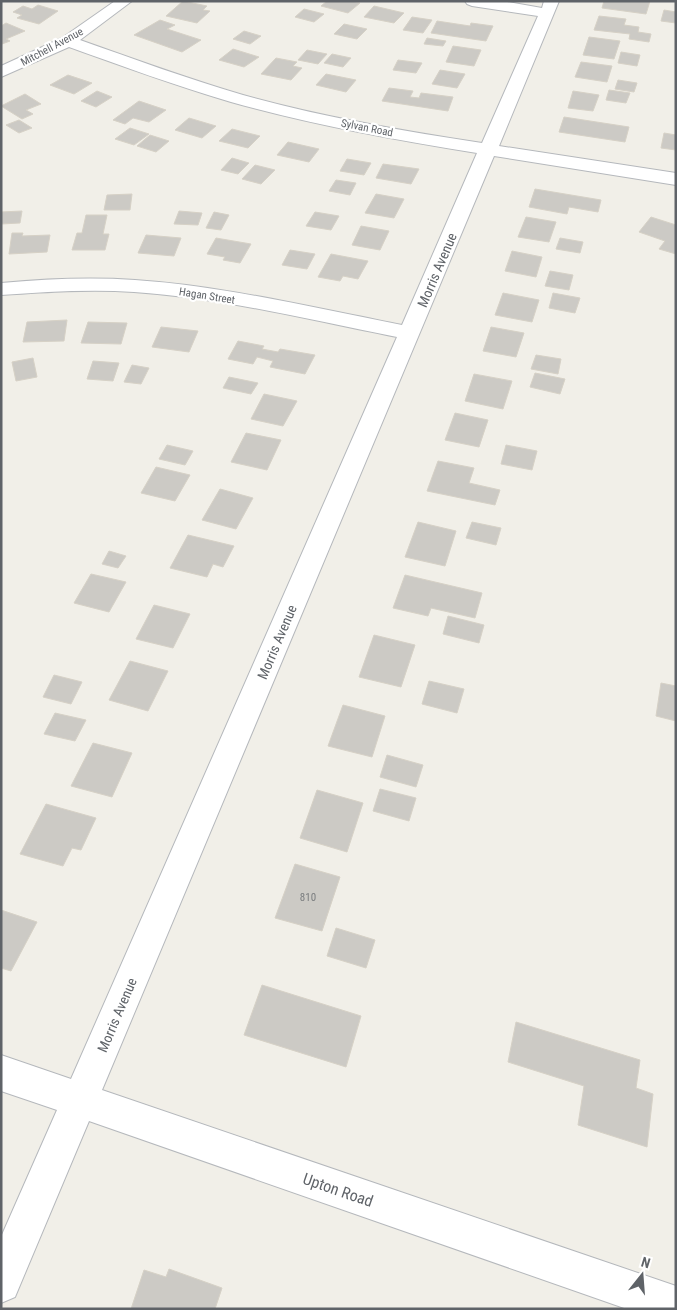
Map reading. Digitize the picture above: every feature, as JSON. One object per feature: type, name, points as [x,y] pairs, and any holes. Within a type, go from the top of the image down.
[{"type":"street","name":"Mitchell Avenue","points":[[1,72],[68,41],[125,1]]},
{"type":"street","points":[[472,1],[550,7]]},
{"type":"street","name":"Morris Avenue","points":[[1,1283],[550,7]]},
{"type":"street","name":"Sylvan Road","points":[[68,41],[175,80],[261,105],[355,126],[488,150],[676,179]]},
{"type":"street","name":"Hagan Street","points":[[1,290],[52,285],[134,286],[207,294],[410,333]]},
{"type":"street","name":"Upton Road","points":[[1,1073],[676,1306]]},
{"type":"building","points":[[183,1],[207,6],[203,10],[210,11],[197,23],[166,16]]},
{"type":"building","points":[[327,1],[360,3],[348,13],[321,6]]},
{"type":"building","points":[[604,1],[650,1],[646,14],[602,8]]},
{"type":"building","points":[[38,5],[58,11],[39,24],[17,18],[22,15],[13,12],[23,6],[32,9]]},
{"type":"building","points":[[374,6],[404,13],[394,23],[364,17]]},
{"type":"building","points":[[304,9],[324,14],[314,22],[295,17]]},
{"type":"building","points":[[664,10],[676,12],[676,23],[661,21]]},
{"type":"building","points":[[599,16],[626,19],[624,25],[639,27],[638,32],[651,34],[649,42],[629,39],[630,34],[594,30]]},
{"type":"building","points":[[412,17],[432,20],[423,33],[403,30]]},
{"type":"building","points":[[160,20],[175,25],[167,29],[201,40],[182,52],[134,35]]},
{"type":"building","points":[[437,21],[470,26],[471,23],[493,26],[486,41],[431,33]]},
{"type":"building","points":[[6,23],[25,31],[6,39],[10,41],[2,44],[1,26]]},
{"type":"building","points":[[344,24],[367,29],[357,39],[334,34]]},
{"type":"building","points":[[244,31],[261,36],[250,44],[233,39]]},
{"type":"building","points":[[589,37],[620,41],[614,59],[583,55]]},
{"type":"building","points":[[427,38],[446,41],[443,46],[424,44]]},
{"type":"building","points":[[453,46],[481,50],[474,66],[446,62]]},
{"type":"building","points":[[233,49],[259,57],[244,67],[219,60]]},
{"type":"building","points":[[307,50],[327,54],[318,64],[298,60]]},
{"type":"building","points":[[621,52],[640,55],[637,66],[618,63]]},
{"type":"building","points":[[332,54],[351,58],[343,67],[324,63]]},
{"type":"building","points":[[276,58],[297,62],[293,66],[302,68],[291,80],[261,74]]},
{"type":"building","points":[[398,60],[422,63],[416,73],[393,70]]},
{"type":"building","points":[[581,62],[612,66],[607,82],[575,77]]},
{"type":"building","points":[[440,70],[465,74],[457,88],[432,84]]},
{"type":"building","points":[[326,74],[356,80],[346,92],[316,85]]},
{"type":"building","points":[[68,75],[92,83],[74,94],[50,85]]},
{"type":"building","points":[[618,80],[637,83],[634,92],[615,89]]},
{"type":"building","points":[[389,88],[413,91],[410,97],[419,98],[421,93],[453,97],[448,111],[382,101]]},
{"type":"building","points":[[609,90],[630,93],[626,103],[606,100]]},
{"type":"building","points":[[97,91],[112,97],[96,107],[81,101]]},
{"type":"building","points":[[573,91],[599,95],[593,111],[568,108]]},
{"type":"building","points":[[25,94],[41,104],[26,110],[33,114],[22,119],[1,106]]},
{"type":"building","points":[[139,101],[166,110],[149,122],[133,118],[125,124],[113,120]]},
{"type":"building","points":[[564,117],[629,127],[625,142],[559,132]]},
{"type":"building","points":[[189,118],[216,126],[202,138],[175,130]]},
{"type":"building","points":[[19,120],[32,128],[19,133],[6,125]]},
{"type":"building","points":[[130,128],[149,134],[134,145],[115,139]]},
{"type":"building","points":[[232,129],[260,136],[248,148],[219,141]]},
{"type":"building","points":[[664,133],[676,135],[676,150],[661,148]]},
{"type":"building","points":[[150,135],[169,141],[156,152],[137,146]]},
{"type":"building","points":[[288,142],[319,149],[309,162],[277,155]]},
{"type":"building","points":[[232,158],[249,163],[238,174],[221,170]]},
{"type":"building","points":[[347,159],[371,163],[364,175],[340,171]]},
{"type":"building","points":[[383,164],[419,169],[411,184],[376,178]]},
{"type":"building","points":[[255,165],[275,170],[261,184],[242,179]]},
{"type":"building","points":[[336,180],[356,183],[350,195],[329,191]]},
{"type":"building","points":[[535,189],[601,200],[598,212],[569,207],[567,214],[529,207]]},
{"type":"building","points":[[132,194],[130,210],[104,210],[107,195]]},
{"type":"building","points":[[376,194],[404,199],[394,218],[365,213]]},
{"type":"building","points":[[22,211],[20,223],[1,224],[1,212]]},
{"type":"building","points":[[179,211],[202,213],[198,225],[174,224]]},
{"type":"building","points":[[214,212],[229,215],[221,230],[206,228]]},
{"type":"building","points":[[315,212],[339,216],[331,230],[306,226]]},
{"type":"building","points":[[86,215],[107,215],[103,234],[109,234],[105,250],[72,250],[77,233],[82,233]]},
{"type":"building","points":[[526,217],[556,222],[549,242],[518,237]]},
{"type":"building","points":[[651,217],[676,225],[676,254],[659,249],[665,241],[639,232]]},
{"type":"building","points":[[361,226],[389,231],[380,250],[352,245]]},
{"type":"building","points":[[12,233],[23,233],[22,236],[50,235],[47,252],[9,254]]},
{"type":"building","points":[[146,235],[181,238],[174,256],[138,253]]},
{"type":"building","points":[[216,238],[251,244],[240,263],[223,260],[225,257],[207,254]]},
{"type":"building","points":[[560,238],[583,242],[580,253],[556,249]]},
{"type":"building","points":[[290,250],[315,254],[307,269],[282,265]]},
{"type":"building","points":[[512,251],[542,257],[536,277],[505,271]]},
{"type":"building","points":[[331,254],[368,261],[358,279],[343,276],[340,281],[318,277]]},
{"type":"building","points":[[550,271],[573,275],[569,290],[545,286]]},
{"type":"building","points":[[503,293],[539,300],[532,322],[495,315]]},
{"type":"building","points":[[553,293],[580,298],[575,313],[549,308]]},
{"type":"building","points":[[67,320],[64,341],[23,342],[27,322]]},
{"type":"building","points":[[88,322],[127,323],[121,344],[81,343]]},
{"type":"building","points":[[161,327],[198,331],[189,352],[152,347]]},
{"type":"building","points":[[491,327],[524,333],[516,357],[483,351]]},
{"type":"building","points":[[238,341],[264,346],[262,349],[278,352],[280,349],[315,355],[305,374],[270,367],[273,361],[257,357],[253,364],[228,359]]},
{"type":"building","points":[[536,355],[561,359],[558,374],[531,369]]},
{"type":"building","points":[[33,358],[37,377],[16,381],[12,362]]},
{"type":"building","points":[[93,361],[119,363],[113,381],[87,379]]},
{"type":"building","points":[[132,365],[149,368],[141,384],[124,382]]},
{"type":"building","points":[[535,373],[565,379],[560,394],[530,387]]},
{"type":"building","points":[[474,374],[512,381],[503,409],[465,401]]},
{"type":"building","points":[[229,377],[258,383],[251,394],[223,388]]},
{"type":"building","points":[[264,394],[297,401],[283,426],[251,419]]},
{"type":"building","points":[[455,413],[488,420],[479,447],[445,440]]},
{"type":"building","points":[[246,433],[281,440],[267,470],[231,462]]},
{"type":"building","points":[[167,445],[193,451],[185,465],[159,459]]},
{"type":"building","points":[[506,445],[537,451],[532,470],[501,464]]},
{"type":"building","points":[[438,461],[474,468],[469,483],[500,490],[495,505],[427,491]]},
{"type":"building","points":[[156,467],[190,475],[175,501],[141,493]]},
{"type":"building","points":[[220,489],[253,498],[236,529],[202,520]]},
{"type":"building","points":[[418,522],[456,531],[445,566],[405,557]]},
{"type":"building","points":[[472,522],[501,528],[496,545],[466,538]]},
{"type":"building","points":[[188,535],[234,546],[223,567],[213,564],[207,577],[170,568]]},
{"type":"building","points":[[109,551],[126,556],[118,568],[102,564]]},
{"type":"building","points":[[91,574],[126,582],[109,612],[74,603]]},
{"type":"building","points":[[405,575],[482,593],[475,618],[431,608],[428,616],[393,608]]},
{"type":"building","points":[[154,605],[190,614],[173,648],[136,639]]},
{"type":"building","points":[[448,616],[484,625],[479,643],[443,634]]},
{"type":"building","points":[[374,635],[415,645],[401,687],[359,677]]},
{"type":"building","points":[[130,661],[168,671],[148,711],[109,700]]},
{"type":"building","points":[[54,675],[82,682],[71,704],[43,697]]},
{"type":"building","points":[[429,681],[464,689],[457,713],[422,704]]},
{"type":"building","points":[[661,683],[676,686],[676,721],[656,716]]},
{"type":"building","points":[[343,705],[385,716],[372,757],[328,746]]},
{"type":"building","points":[[55,713],[86,720],[75,741],[44,734]]},
{"type":"building","points":[[93,743],[132,753],[112,797],[71,786]]},
{"type":"building","points":[[387,755],[423,765],[416,787],[380,777]]},
{"type":"building","points":[[380,789],[416,798],[409,821],[373,811]]},
{"type":"building","points":[[317,790],[363,803],[347,852],[300,838]]},
{"type":"building","points":[[46,804],[96,818],[81,850],[72,848],[63,866],[20,854]]},
{"type":"building","points":[[295,864],[340,877],[322,931],[275,918]]},
{"type":"building","points":[[1,910],[37,922],[11,971],[1,968]]},
{"type":"building","points":[[336,928],[375,940],[366,968],[327,956]]},
{"type":"building","points":[[262,985],[361,1016],[346,1067],[244,1035]]},
{"type":"building","points":[[516,1022],[640,1060],[636,1088],[653,1094],[647,1147],[578,1125],[584,1086],[508,1062]]},
{"type":"building","points":[[169,1269],[222,1288],[215,1309],[131,1309],[144,1270],[166,1277]]}]
